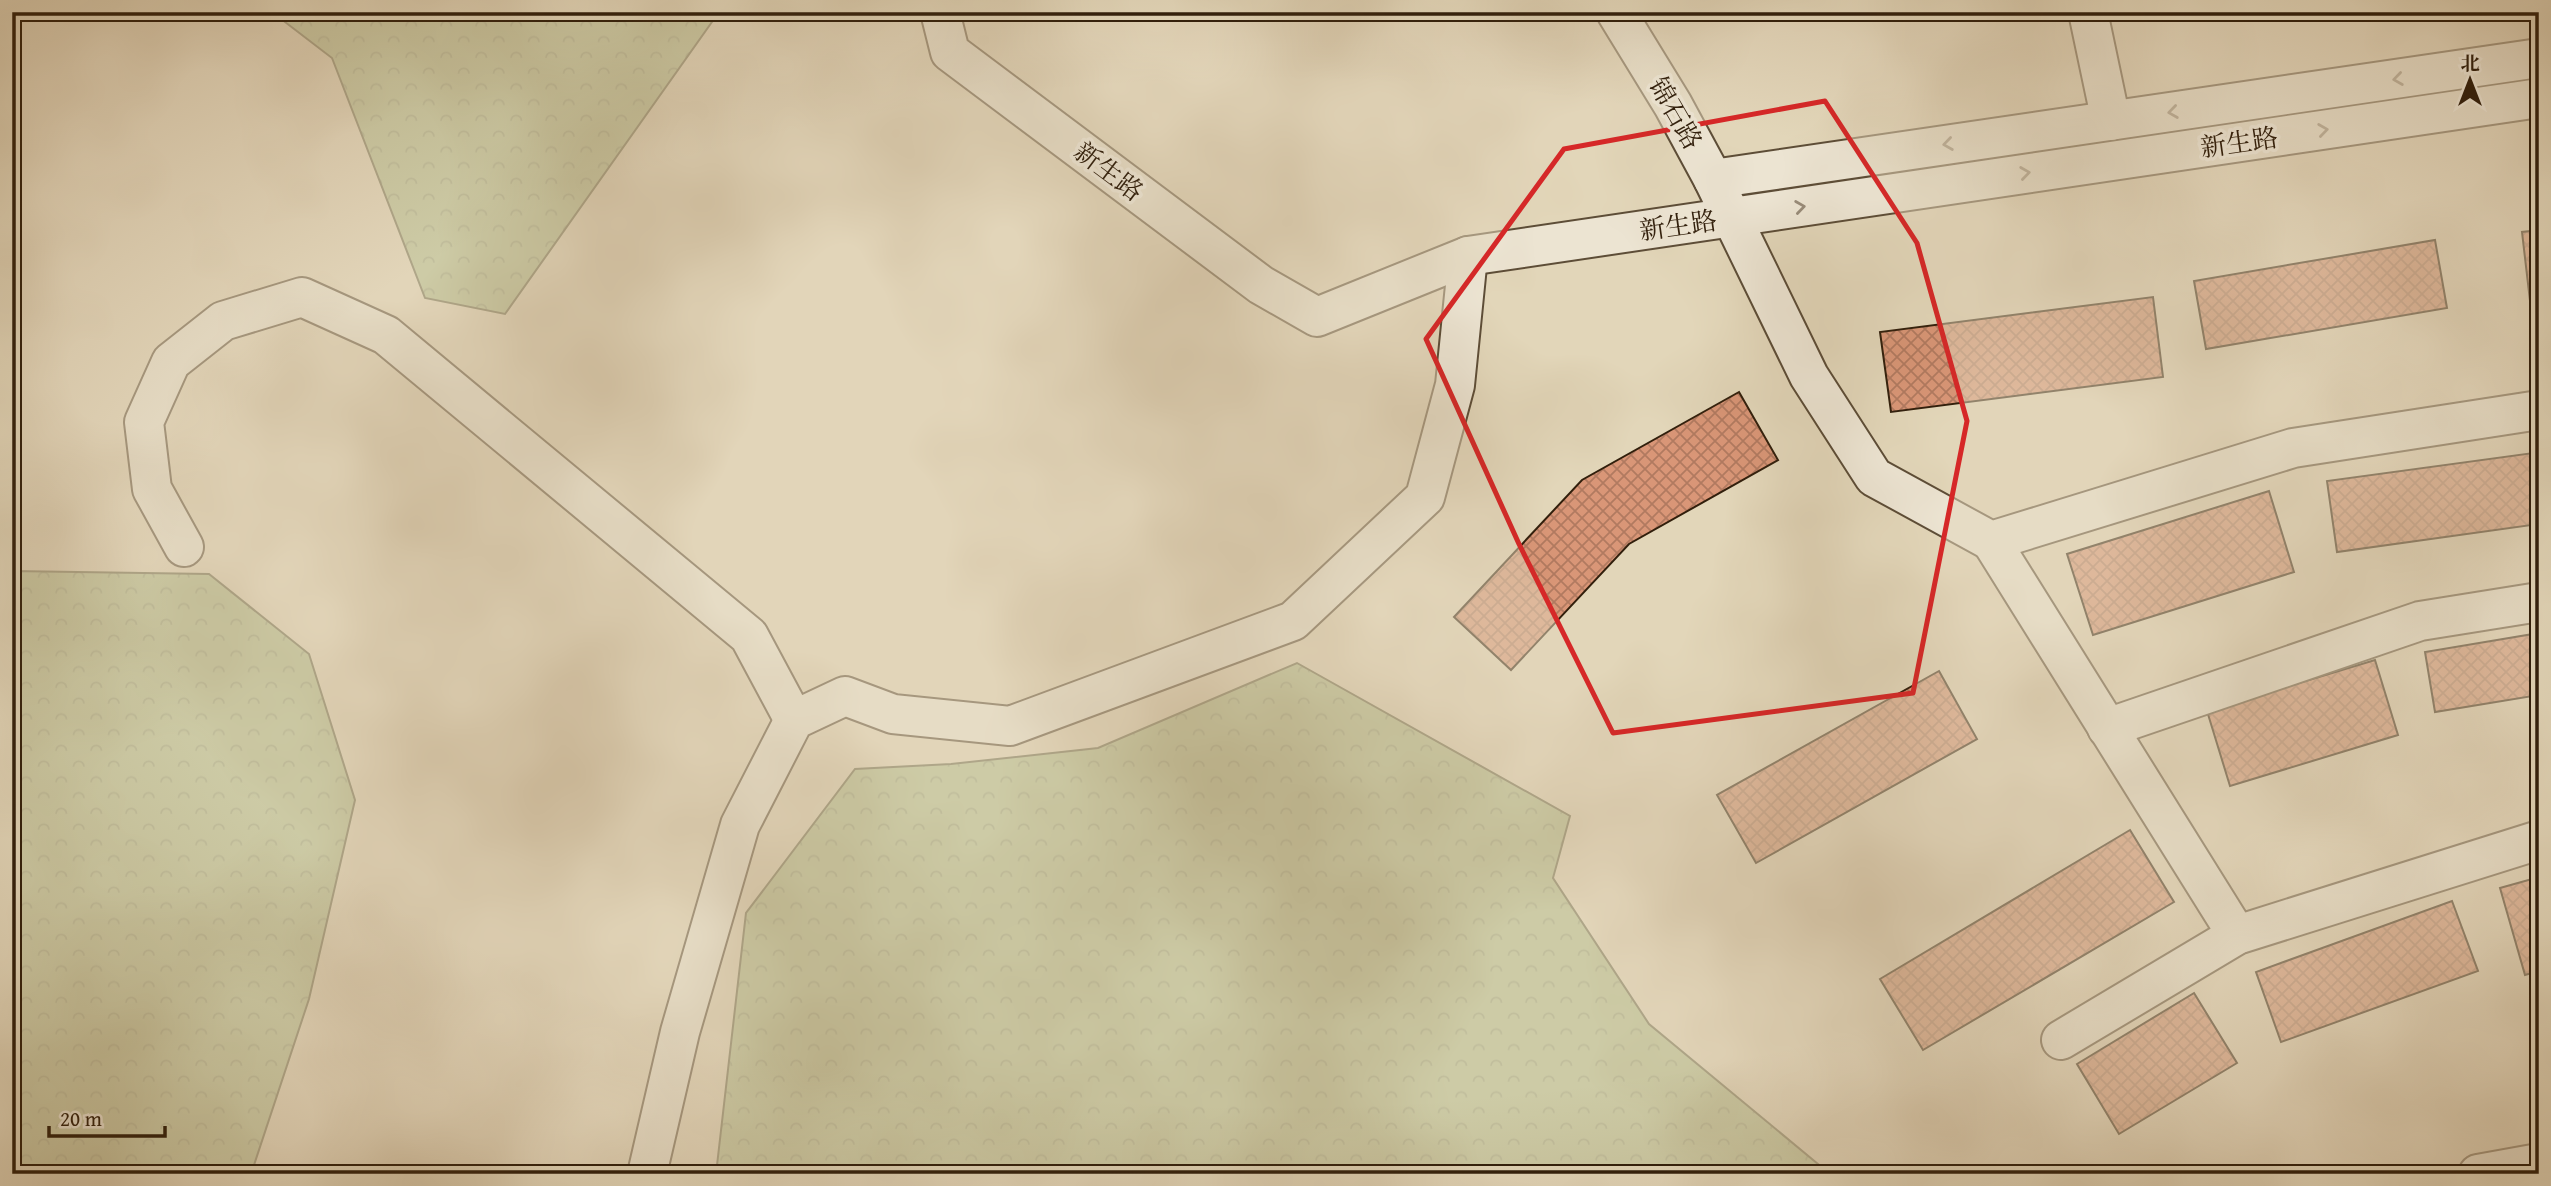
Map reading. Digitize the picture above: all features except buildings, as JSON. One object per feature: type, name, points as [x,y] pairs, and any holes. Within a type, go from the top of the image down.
[{"type":"street","name":"新生路","points":[[940,12],[950,52],[1261,285],[1317,317],[1468,256],[2539,98]]},
{"type":"street","name":"锦石路","points":[[1616,12],[1673,105],[1713,178],[1809,376],[1874,477],[1991,541]]},
{"type":"street","points":[[2088,12],[2111,121]]},
{"type":"street","name":"新生路","points":[[1713,178],[2539,58]]},
{"type":"street","points":[[648,1174],[680,1032],[740,825],[794,720],[845,696],[893,714],[1010,726],[1293,621],[1425,497],[1455,384],[1468,256]]},
{"type":"street","points":[[184,547],[152,489],[144,422],[171,362],[222,321],[302,297],[386,335],[749,636],[794,720]]},
{"type":"street","points":[[2237,936],[1991,541],[2293,448],[2539,410]]},
{"type":"street","points":[[2107,728],[2420,621],[2539,602]]},
{"type":"street","points":[[2062,1040],[2237,936],[2539,839]]},
{"type":"street","points":[[2478,1174],[2539,1163]]},
{"type":"highlighted area","points":[[1825,101],[1917,243],[1967,421],[1913,693],[1613,733],[1519,544],[1426,339],[1564,149]]},
{"type":"green space","points":[[272,12],[719,12],[505,314],[425,298],[332,58]]},
{"type":"green space","points":[[12,571],[209,574],[309,654],[355,800],[309,999],[251,1174],[12,1174]]},
{"type":"green space","points":[[1297,663],[1570,816],[1553,878],[1649,1024],[1830,1174],[716,1174],[746,913],[855,769],[951,764],[1098,748]]}]
